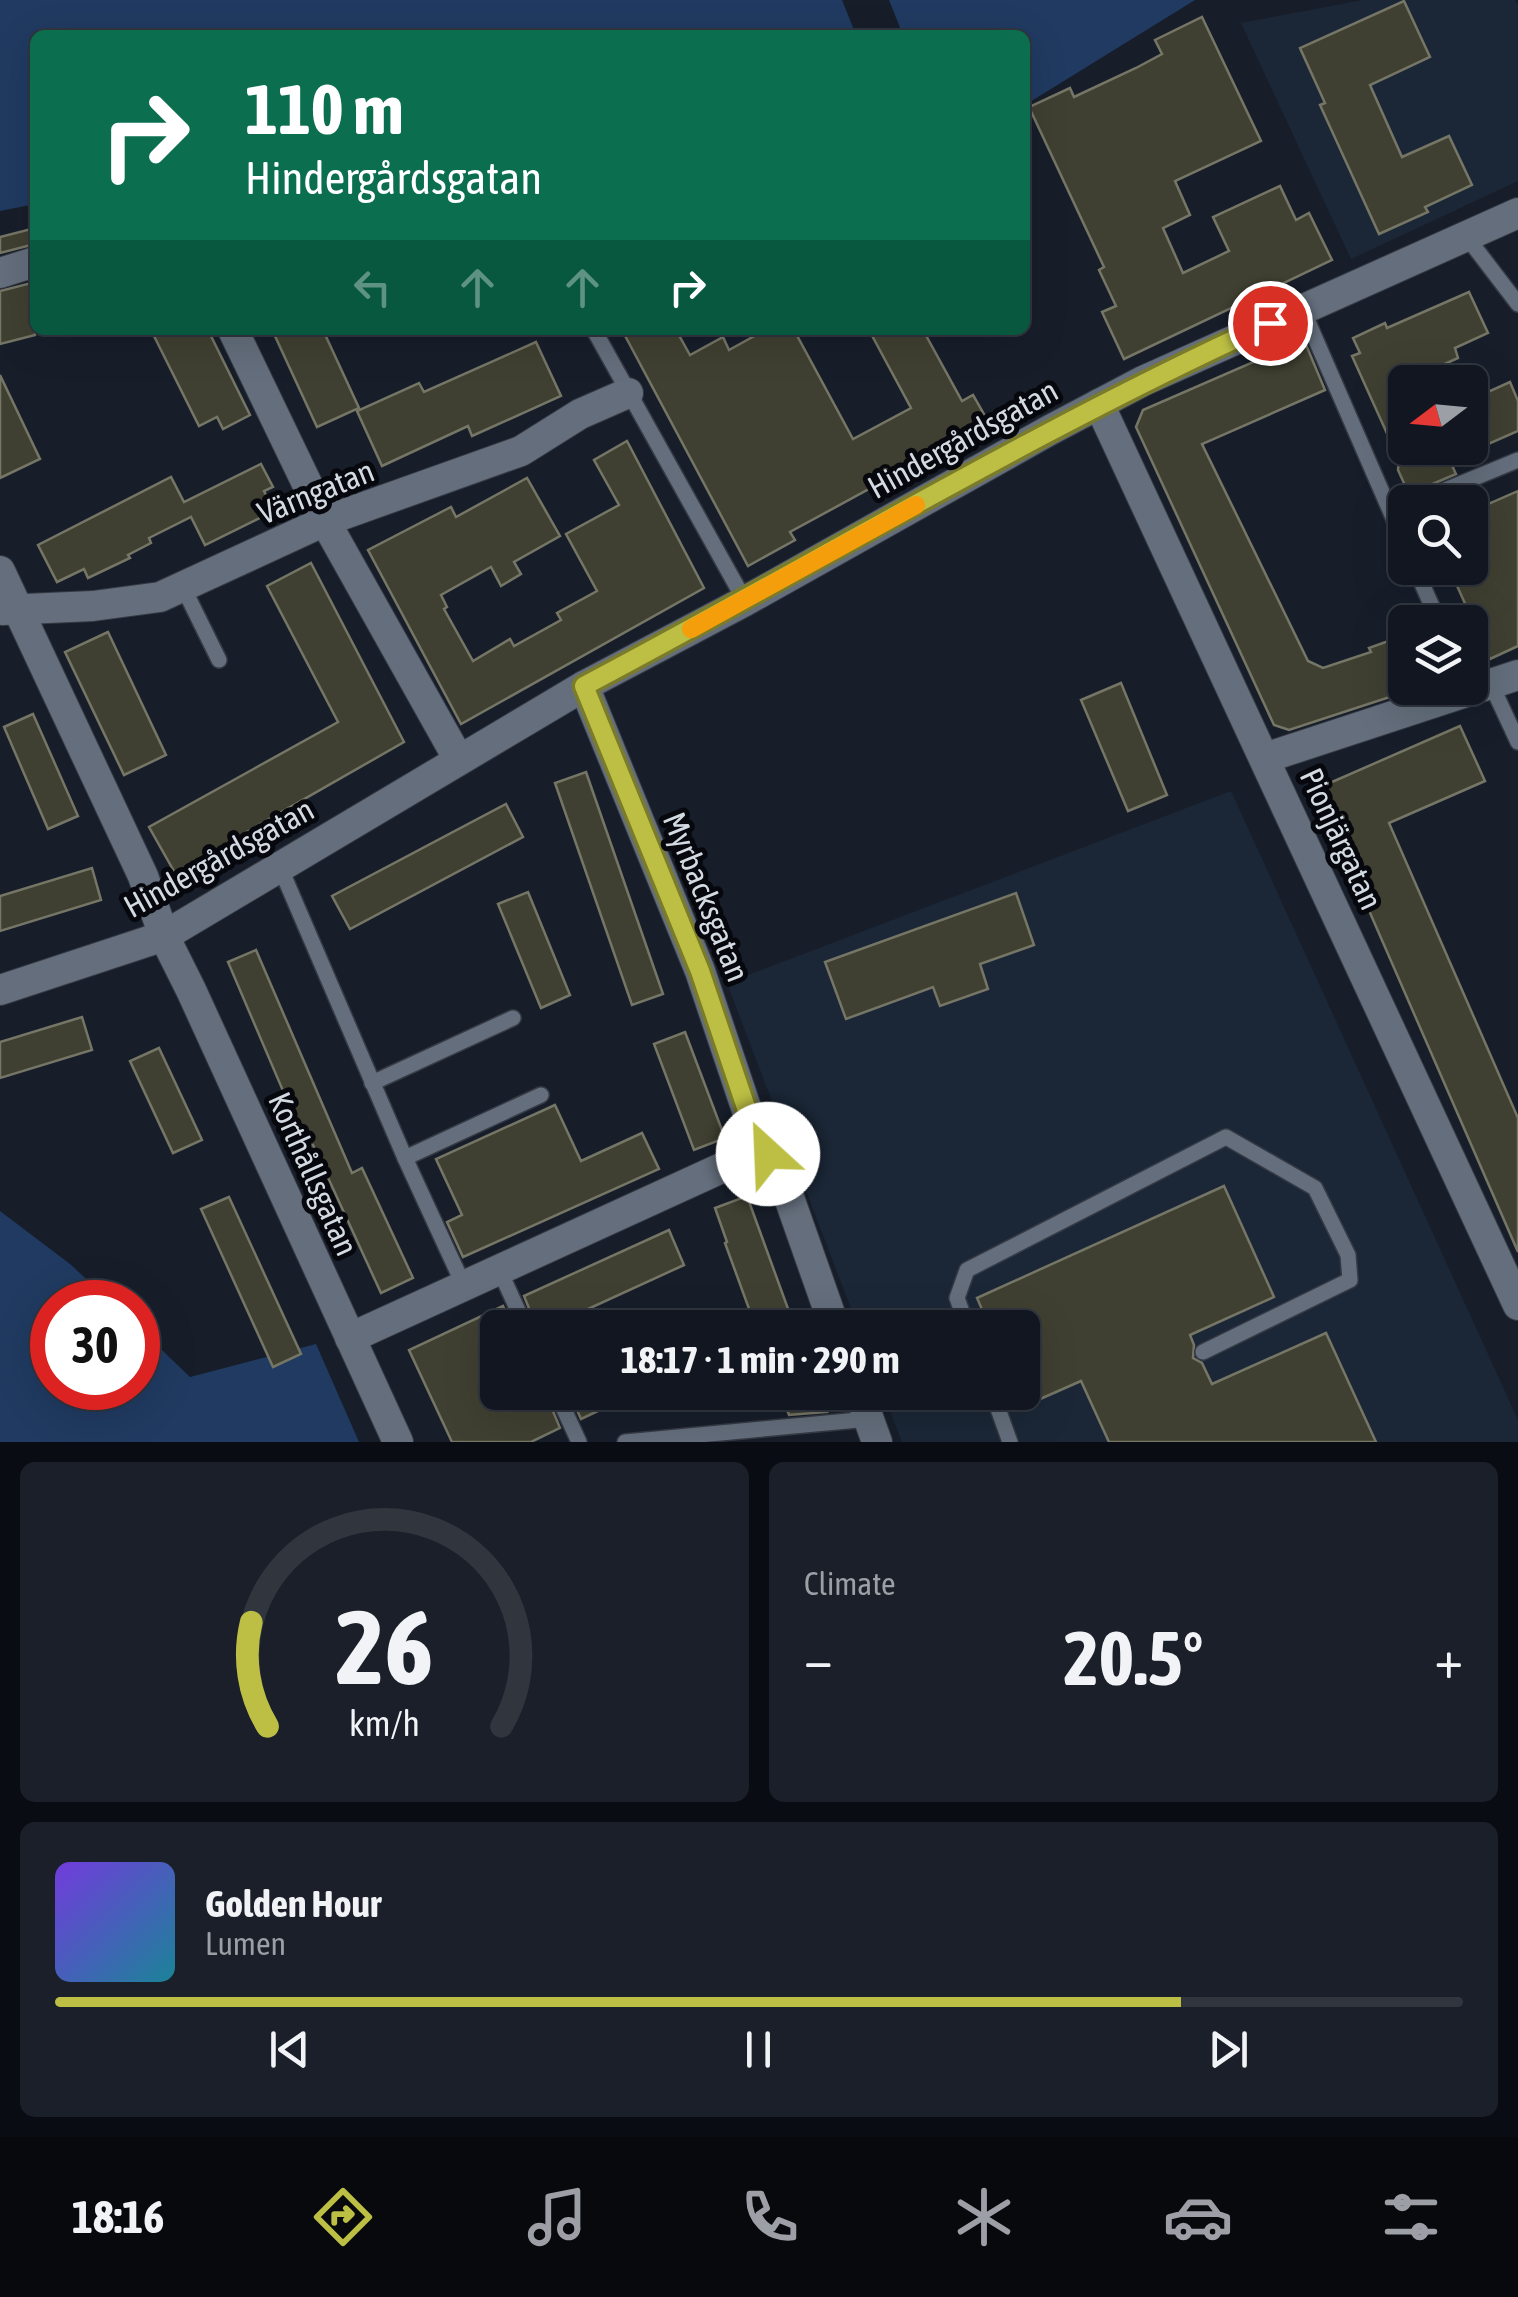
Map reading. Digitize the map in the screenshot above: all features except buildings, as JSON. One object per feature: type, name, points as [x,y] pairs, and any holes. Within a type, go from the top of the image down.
[{"type":"street","name":"Hindergårdsgatan","points":[[0,990],[164,936],[584,686],[1099,404],[1302,308],[1518,213]]},
{"type":"street","points":[[0,274],[30,264]]},
{"type":"street","points":[[235,335],[325,521],[458,760]]},
{"type":"street","name":"Värngatan","points":[[9,610],[160,597],[325,521],[521,450],[580,414],[628,393]]},
{"type":"street","name":"Pionjärgatan","points":[[1099,404],[1514,1284]]},
{"type":"street","points":[[0,571],[9,610],[142,876],[164,936]]},
{"type":"street","name":"Myrbacksgatan","points":[[584,686],[700,971],[756,1137],[780,1172],[830,1310]]},
{"type":"street","points":[[1265,758],[1425,705]]},
{"type":"street","name":"Korthållsgatan","points":[[164,936],[398,1442]]},
{"type":"street","points":[[350,1338],[728,1165],[756,1137]]},
{"type":"lane","points":[[1466,236],[1518,304]]},
{"type":"lane","points":[[1302,308],[1388,489]]},
{"type":"lane","points":[[597,335],[744,601]]},
{"type":"lane","points":[[1457,485],[1518,460]]},
{"type":"lane","points":[[183,587],[219,660]]},
{"type":"lane","points":[[1488,689],[1518,742]]},
{"type":"lane","points":[[280,867],[404,1158],[464,1286]]},
{"type":"lane","points":[[372,1082],[513,1018]]},
{"type":"lane","points":[[404,1158],[540,1094]]},
{"type":"lane","points":[[961,1310],[957,1298],[967,1270],[1226,1137],[1316,1188],[1348,1254],[1350,1280],[1203,1352]]},
{"type":"lane","points":[[499,1270],[518,1310]]},
{"type":"lane","points":[[564,1410],[579,1442]]},
{"type":"lane","points":[[998,1410],[1010,1442]]},
{"type":"lane","points":[[626,1442],[869,1418]]},
{"type":"shaded area","points":[[0,0],[842,0],[854,30],[30,30],[30,205],[0,211]]},
{"type":"shaded area","points":[[889,0],[1195,0],[1030,102],[1030,30],[901,30]]},
{"type":"shaded area","points":[[1363,0],[1515,0],[1518,181],[1351,259],[1241,23]]},
{"type":"shaded area","points":[[1231,791],[1518,1420],[1518,1442],[902,1442],[890,1410],[1040,1410],[1040,1310],[852,1310],[727,983]]},
{"type":"shaded area","points":[[0,1211],[87,1280],[30,1280],[30,1410],[160,1410],[160,1348],[190,1377],[316,1344],[359,1442],[0,1442]]},
{"type":"slow traffic","points":[[691,629],[916,505]]},
{"type":"route","points":[[768,1154],[756,1137],[700,971],[584,686],[1099,404],[1270,323]]}]
